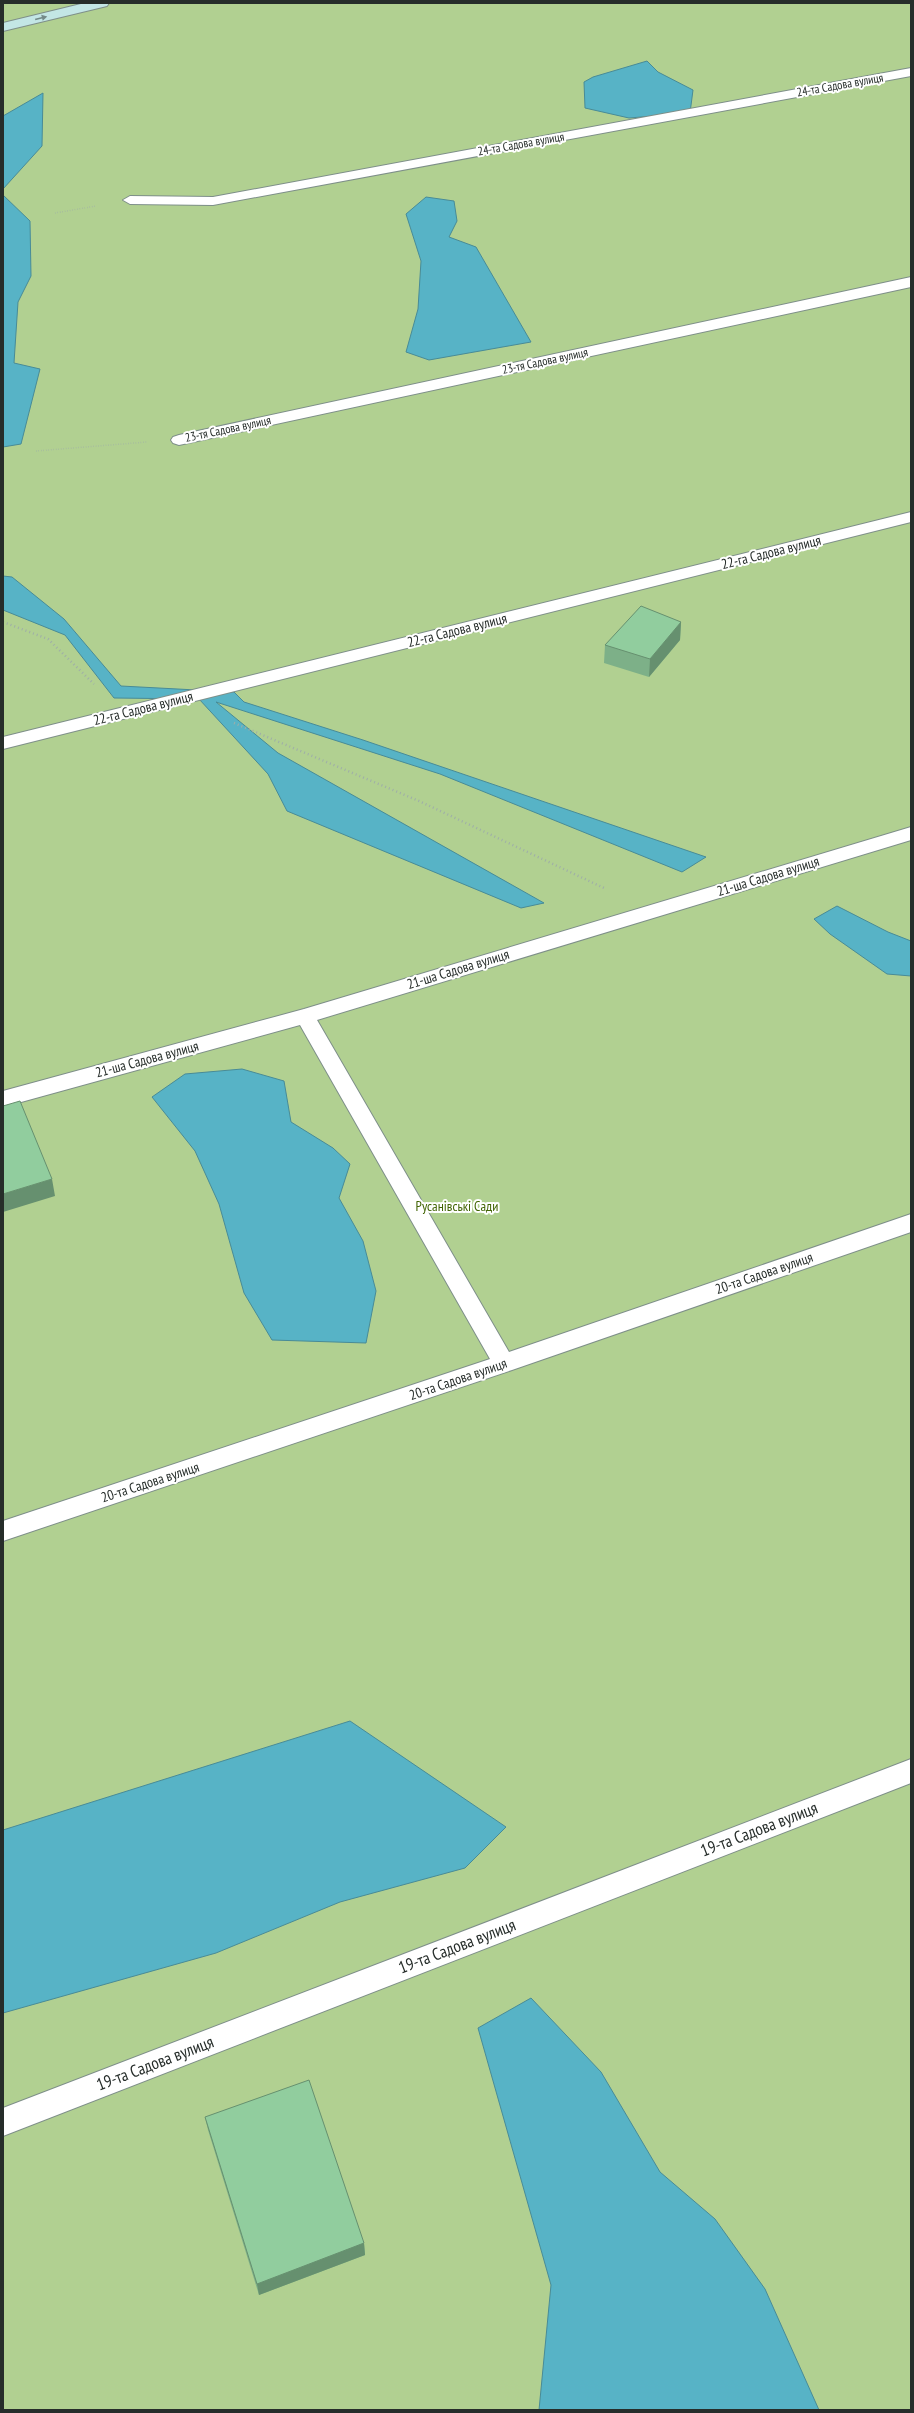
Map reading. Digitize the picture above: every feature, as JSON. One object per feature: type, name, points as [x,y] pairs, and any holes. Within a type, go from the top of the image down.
[{"type":"main road","points":[[3,27],[102,3]]},
{"type":"street","name":"24-та Садова вулиця","points":[[130,200],[213,201],[911,72]]},
{"type":"street","name":"23-тя Садова вулиця","points":[[179,440],[911,282]]},
{"type":"street","name":"22-га Садова вулиця","points":[[3,743],[911,517]]},
{"type":"street","name":"21-ша Садова вулиця","points":[[3,1099],[305,1016],[911,833]]},
{"type":"street","points":[[305,1016],[504,1363]]},
{"type":"street","name":"20-та Садова вулиця","points":[[3,1531],[504,1363],[911,1223]]},
{"type":"street","name":"19-та Садова вулиця","points":[[3,2122],[911,1771]]},
{"type":"path","points":[[55,213],[130,200]]},
{"type":"path","points":[[36,452],[179,440]]},
{"type":"path","points":[[3,622],[48,639],[123,713]]},
{"type":"path","points":[[249,728],[419,801],[653,911]]},
{"type":"green space","name":"Русанівські Сади","points":[[3,3],[911,3],[911,2410],[3,2410]]},
{"type":"water","points":[[647,61],[658,72],[693,90],[690,113],[629,118],[585,108],[584,82],[593,77]]},
{"type":"water","points":[[43,93],[42,146],[3,189],[3,116]]},
{"type":"water","points":[[3,195],[30,221],[31,276],[18,302],[14,363],[40,369],[21,444],[3,447]]},
{"type":"water","points":[[426,197],[454,201],[457,221],[449,237],[476,247],[531,342],[429,360],[406,352],[418,309],[421,261],[406,214]]},
{"type":"water","points":[[3,576],[12,577],[64,619],[121,686],[234,692],[244,702],[363,740],[706,857],[682,872],[440,774],[216,702],[278,753],[544,903],[521,908],[287,811],[268,774],[199,699],[114,698],[65,635],[3,610]]},
{"type":"water","points":[[837,906],[888,932],[911,941],[911,976],[887,974],[830,934],[814,919]]},
{"type":"water","points":[[242,1069],[284,1081],[291,1122],[333,1148],[350,1164],[339,1198],[363,1241],[376,1291],[366,1343],[272,1340],[244,1293],[219,1204],[195,1151],[152,1097],[185,1074]]},
{"type":"water","points":[[350,1721],[506,1827],[465,1868],[340,1902],[216,1953],[3,2013],[3,1830]]},
{"type":"water","points":[[531,1998],[601,2072],[660,2172],[715,2219],[765,2289],[819,2410],[539,2410],[551,2285],[478,2028]]},
{"type":"building","points":[[641,606],[681,622],[650,659],[605,645]]},
{"type":"building","points":[[20,1101],[52,1179],[3,1194],[3,1106]]},
{"type":"building","points":[[309,2080],[364,2243],[257,2284],[205,2117]]}]
